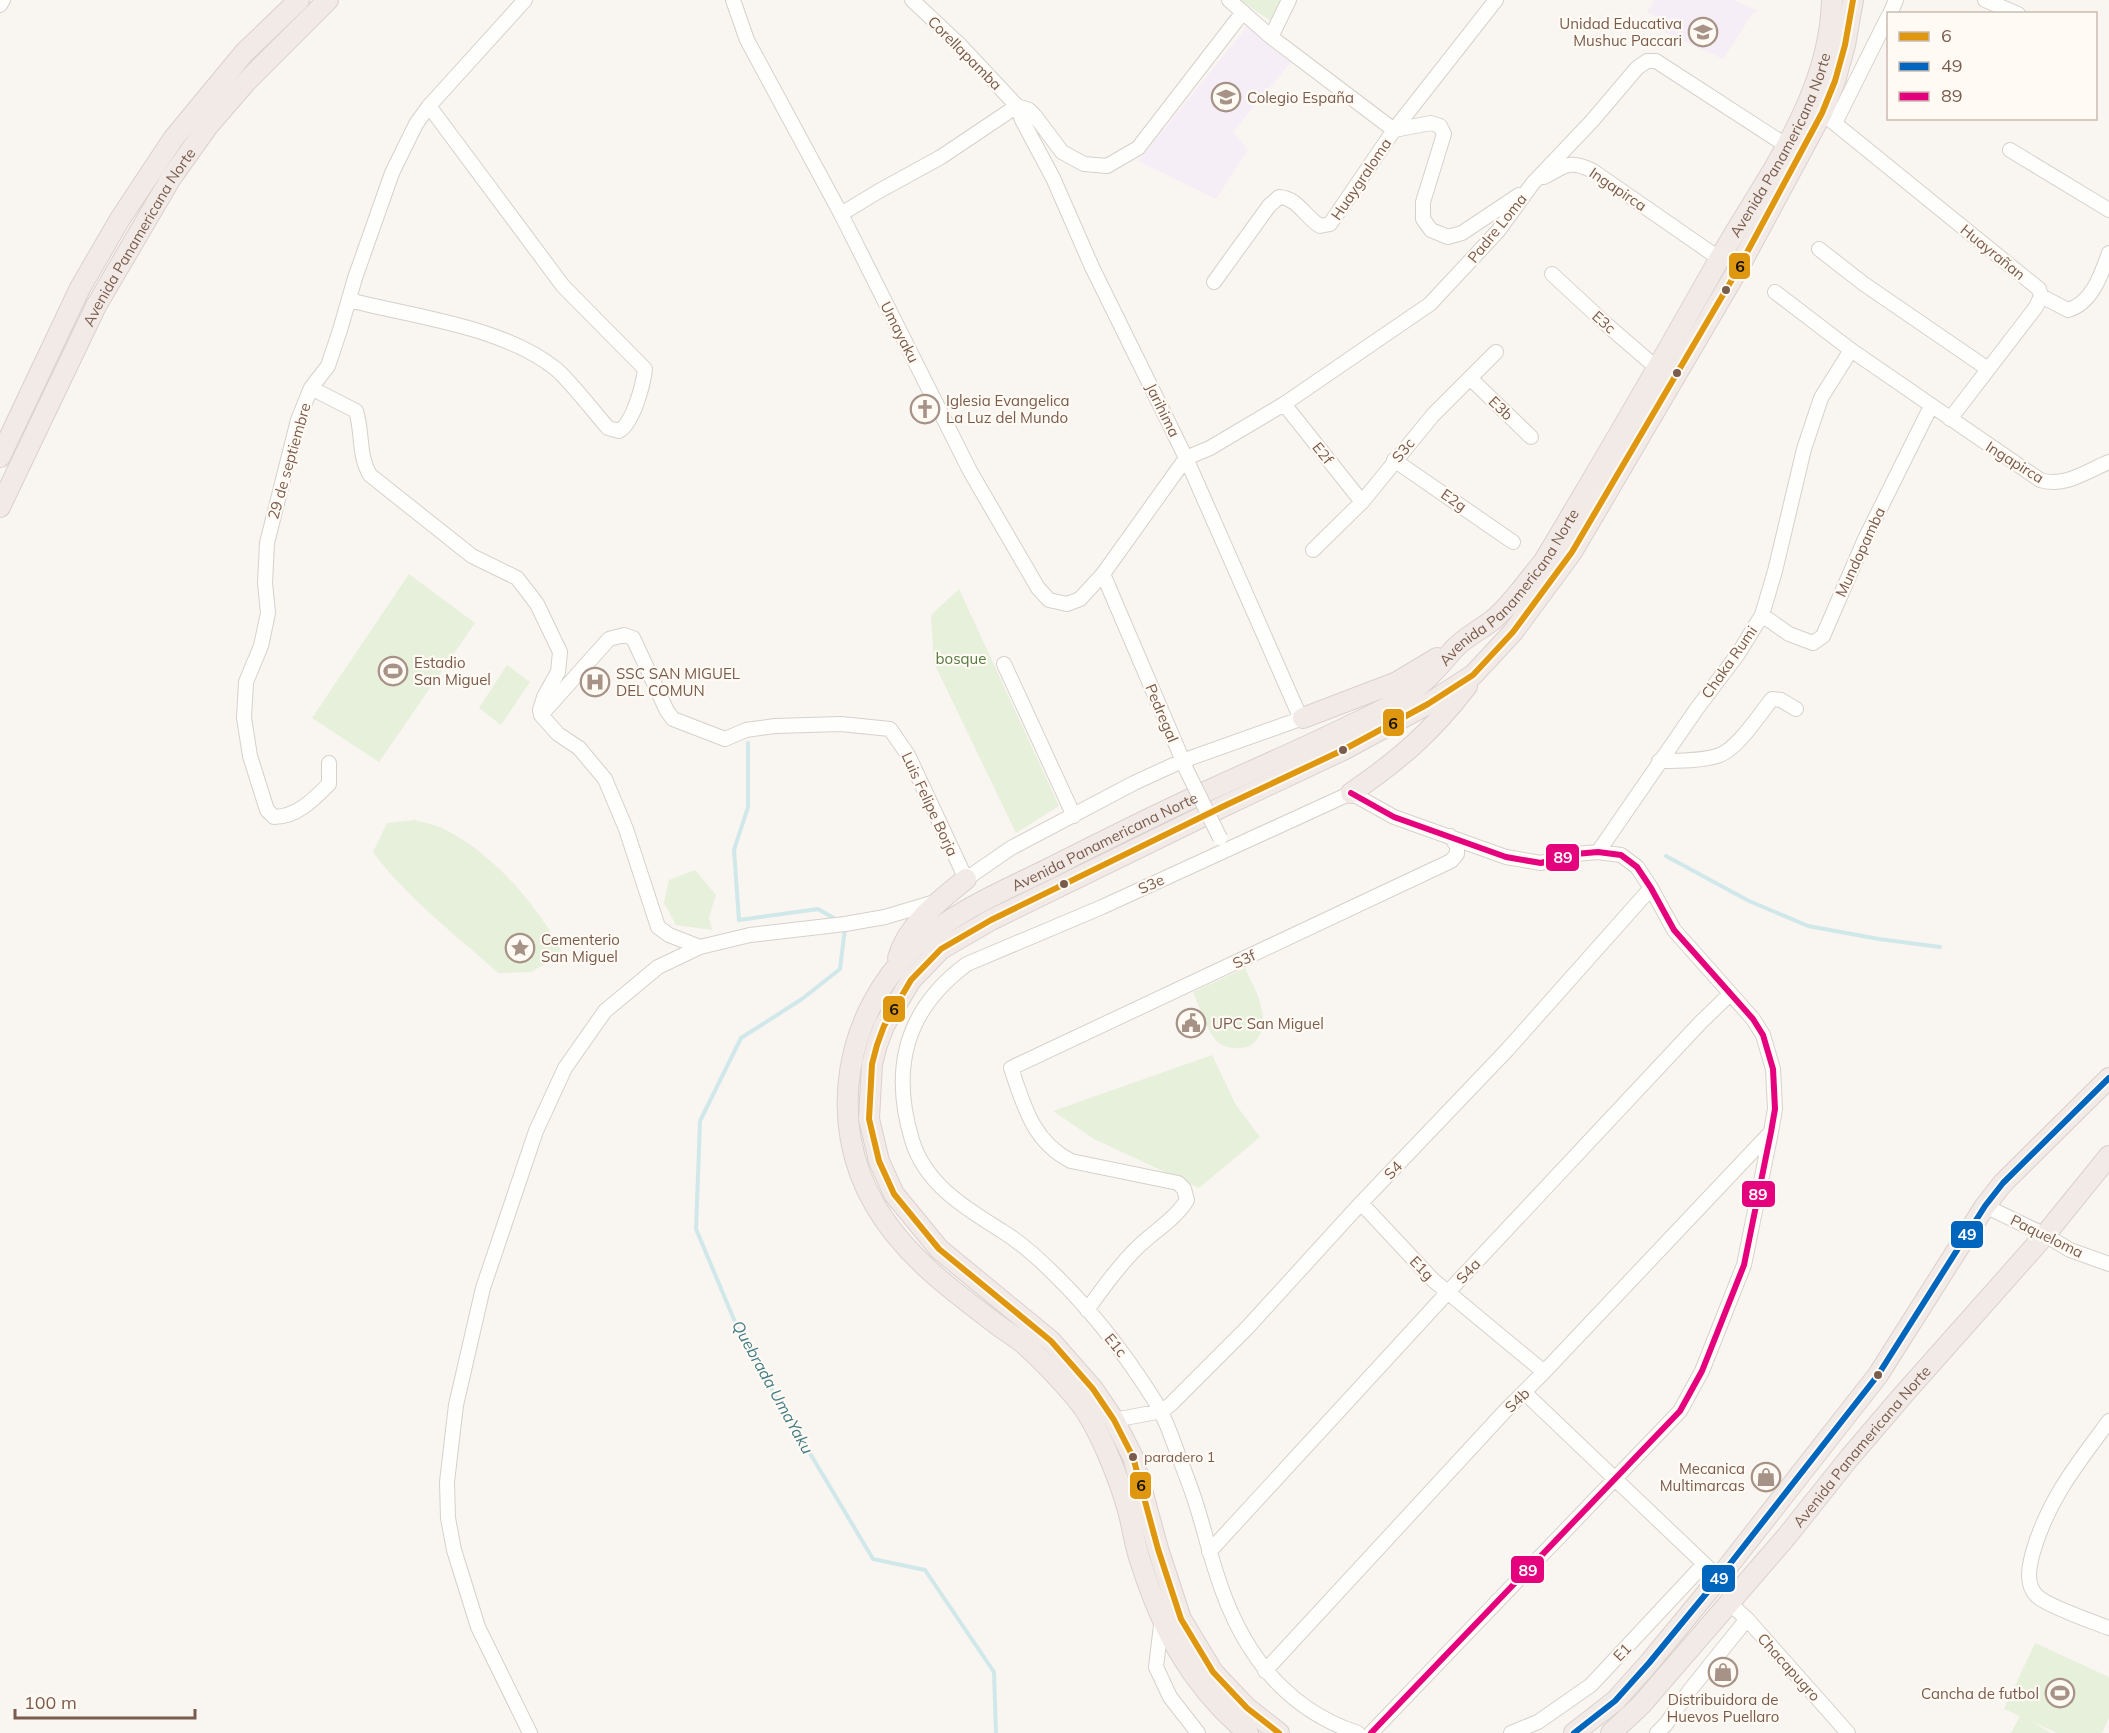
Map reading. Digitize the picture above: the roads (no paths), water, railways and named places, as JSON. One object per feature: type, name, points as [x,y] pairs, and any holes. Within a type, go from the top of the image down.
[{"type":"highway","name":"Avenida Panamericana Norte","points":[[0,457],[80,288],[120,219],[173,139],[244,54],[299,0]]},
{"type":"highway","name":"Avenida Panamericana Norte","points":[[0,507],[96,306],[171,178],[207,126],[246,82],[328,0]]},
{"type":"highway","name":"Avenida Panamericana Norte","points":[[1248,1733],[1223,1712],[1177,1651],[1154,1601],[1141,1565],[1127,1508],[1110,1462],[1080,1403],[1022,1342],[993,1322],[918,1259],[889,1226],[866,1188],[850,1140],[846,1104],[848,1079],[856,1040],[864,1020],[893,973],[913,949],[949,921],[990,898],[1213,788],[1299,751],[1398,701],[1436,671],[1455,647],[1498,616],[1544,561],[1786,146],[1821,72],[1832,12],[1832,0]]},
{"type":"highway","name":"Avenida Panamericana Norte","points":[[1279,1733],[1248,1708],[1213,1672],[1181,1619],[1158,1549],[1138,1473],[1124,1436],[1087,1382],[1051,1341],[939,1249],[894,1194],[879,1161],[869,1119],[872,1064],[884,1026],[911,980],[922,967],[941,949],[961,937],[1212,812],[1343,750],[1428,704],[1473,675],[1513,632],[1572,552],[1829,118],[1853,0]]},
{"type":"highway","points":[[1302,718],[1396,682],[1455,647]]},
{"type":"highway","points":[[1351,793],[1390,766],[1424,737],[1466,687],[1473,675]]},
{"type":"highway","points":[[893,973],[900,950],[909,934],[940,900],[966,879]]},
{"type":"highway","name":"Avenida Panamericana Norte","points":[[1574,1733],[1615,1701],[1712,1571],[1878,1375],[1985,1206],[2003,1183],[2109,1078]]},
{"type":"highway","name":"Avenida Panamericana Norte","points":[[1611,1733],[1641,1706],[1787,1536],[1903,1395],[2045,1235],[2109,1156]]},
{"type":"street","points":[[0,5],[3,0]]},
{"type":"street","name":"29 de septiembre","points":[[329,763],[329,784],[300,809],[285,817],[274,817],[267,810],[250,756],[244,718],[246,682],[261,646],[268,613],[267,543],[298,420],[311,388],[328,366],[355,278],[392,173],[416,124],[429,106],[525,0]]},
{"type":"street","name":"Umayaku","points":[[733,0],[747,40],[841,214],[970,471],[1038,588],[1050,600],[1067,604],[1080,599],[1103,574]]},
{"type":"street","name":"Corellapamba","points":[[912,0],[959,44],[1017,106]]},
{"type":"street","points":[[1229,0],[1270,37],[1394,130]]},
{"type":"street","points":[[1270,37],[1289,0]]},
{"type":"street","points":[[1985,0],[2013,12]]},
{"type":"street","name":"Huaygraloma","points":[[1214,282],[1269,206],[1279,197],[1295,202],[1311,220],[1320,226],[1330,224],[1394,130],[1494,1]]},
{"type":"street","points":[[841,214],[941,157],[1017,106],[1023,107],[1035,116],[1062,152],[1084,164],[1107,166],[1138,148],[1243,12]]},
{"type":"street","points":[[1829,118],[1887,18]]},
{"type":"street","name":"Padre Loma","points":[[1186,458],[1210,448],[1284,404],[1430,304],[1498,231],[1533,183],[1592,121],[1637,68],[1647,61],[1656,62],[1786,146]]},
{"type":"street","points":[[349,300],[488,334],[525,351],[556,370],[608,428],[619,431],[625,427],[643,386],[645,369],[563,286],[429,106]]},
{"type":"street","name":"Jarihima","points":[[1017,106],[1053,178],[1092,267],[1186,458],[1302,718]]},
{"type":"street","name":"Huayrañan","points":[[1829,118],[2039,289],[2041,296],[2068,310],[2079,307],[2099,279],[2109,253]]},
{"type":"street","name":"Ingapirca","points":[[1394,130],[1431,123],[1440,126],[1444,134],[1424,202],[1423,219],[1431,230],[1439,234],[1448,237],[1462,233],[1512,201],[1533,183],[1568,165],[1579,164],[1593,171],[1720,259]]},
{"type":"street","points":[[2010,150],[2109,210]]},
{"type":"street","points":[[1820,249],[1864,284],[1988,369]]},
{"type":"street","name":"E3c","points":[[1552,274],[1658,369]]},
{"type":"street","name":"Ingapirca","points":[[1775,292],[1851,350],[2040,480],[2052,484],[2062,482],[2109,462]]},
{"type":"street","points":[[1950,419],[2036,307],[2041,296]]},
{"type":"street","name":"Chaka Rumi","points":[[1598,852],[1659,761],[1738,654],[1762,615],[1775,571],[1804,449],[1821,398],[1851,350]]},
{"type":"street","name":"S3c","points":[[1313,550],[1362,502],[1433,415],[1496,352]]},
{"type":"street","name":"E3b","points":[[1471,379],[1531,438]]},
{"type":"street","points":[[311,388],[356,411],[360,424],[363,463],[370,475],[472,556],[517,578],[537,604],[560,652],[558,672],[544,697],[541,715],[558,734],[579,748],[605,779],[626,829],[658,927],[669,935],[700,947]]},
{"type":"street","name":"E2f","points":[[1284,404],[1362,502]]},
{"type":"street","name":"Mundopamba","points":[[1762,615],[1789,634],[1813,643],[1823,636],[1864,539],[1931,406]]},
{"type":"street","points":[[1103,574],[1186,458]]},
{"type":"street","name":"E2g","points":[[1394,460],[1513,542]]},
{"type":"street","name":"Pedregal","points":[[1103,574],[1184,765],[1223,844]]},
{"type":"street","name":"Luis Felipe Borja","points":[[541,715],[609,639],[624,635],[633,638],[667,711],[673,719],[725,739],[746,730],[775,726],[841,724],[890,729],[908,755],[966,879]]},
{"type":"street","points":[[1004,664],[1074,816]]},
{"type":"street","points":[[1659,761],[1686,760],[1721,754],[1735,745],[1772,699],[1777,698],[1796,709]]},
{"type":"street","points":[[966,879],[1011,848],[1134,783],[1302,718]]},
{"type":"street","points":[[1351,793],[1394,817],[1506,857],[1541,862],[1575,854],[1598,852],[1621,855],[1637,867],[1674,930],[1753,1019],[1763,1035],[1773,1069],[1776,1109],[1744,1265],[1702,1371],[1680,1411],[1371,1733]]},
{"type":"street","name":"S3e","points":[[952,975],[968,964],[1102,907],[1223,844],[1351,793]]},
{"type":"street","name":"S3f","points":[[1087,1311],[1107,1281],[1138,1247],[1182,1209],[1187,1200],[1185,1189],[1178,1183],[1071,1161],[1056,1154],[1042,1140],[1026,1111],[1011,1068],[1450,861],[1457,854],[1457,846],[1450,836]]},
{"type":"street","name":"S4","points":[[1162,1411],[1247,1328],[1361,1203],[1509,1049],[1651,888]]},
{"type":"street","points":[[530,1733],[478,1627],[454,1550],[448,1518],[447,1482],[456,1405],[483,1288],[536,1131],[565,1068],[605,1011],[658,967],[700,947],[742,936],[845,924],[885,916],[940,900]]},
{"type":"street","name":"E1c","points":[[952,975],[927,1002],[912,1029],[904,1056],[903,1099],[912,1141],[921,1161],[938,1185],[1053,1272],[1117,1344],[1162,1411],[1197,1505],[1220,1586],[1238,1626],[1265,1671],[1298,1703],[1320,1717],[1358,1733]]},
{"type":"street","name":"S4a","points":[[1209,1552],[1448,1292],[1692,1031],[1730,994]]},
{"type":"street","name":"S4b","points":[[1265,1671],[1506,1410],[1525,1393],[1771,1132]]},
{"type":"street","name":"E1g","points":[[1361,1203],[1433,1280],[1544,1372]]},
{"type":"street","name":"Paqueloma","points":[[1985,1206],[2045,1235],[2070,1250],[2109,1264]]},
{"type":"street","points":[[1525,1393],[1712,1571]]},
{"type":"street","points":[[1114,1420],[1162,1411]]},
{"type":"street","points":[[2109,1421],[2052,1502],[2041,1526],[2029,1568],[2029,1582],[2037,1596],[2109,1628]]},
{"type":"street","name":"E1","points":[[1511,1733],[1538,1722],[1591,1685],[1712,1571]]},
{"type":"street","name":"Chacapugro","points":[[1729,1603],[1747,1619],[1848,1733]]},
{"type":"street","points":[[1162,1617],[1156,1667],[1170,1697],[1198,1733]]},
{"type":"street","points":[[1657,1733],[1747,1619]]},
{"type":"waterway","name":"Quebrada UmaYaku","points":[[748,743],[748,807],[734,850],[739,920],[818,909],[837,920]]},
{"type":"waterway","points":[[1666,856],[1749,901],[1808,926],[1940,947]]},
{"type":"waterway","name":"Quebrada UmaYaku","points":[[845,928],[840,969],[802,999],[741,1038],[700,1121],[696,1229],[743,1341],[873,1559],[925,1570],[994,1672],[996,1733]]},
{"type":"place","name":"Unidad Educativa Mushuc Paccari","points":[[1703,32]]},
{"type":"place","name":"Colegio España","points":[[1226,97]]},
{"type":"place","name":"Iglesia Evangelica La Luz del Mundo","points":[[925,409]]},
{"type":"place","name":"Estadio San Miguel","points":[[393,671]]},
{"type":"place","name":"SSC SAN MIGUEL DEL COMUN","points":[[595,682]]},
{"type":"place","name":"Cementerio San Miguel","points":[[520,948]]},
{"type":"place","name":"UPC San Miguel","points":[[1191,1023]]},
{"type":"place","name":"paradero 1","points":[[1133,1457]]},
{"type":"place","name":"Mecanica Multimarcas","points":[[1766,1477]]},
{"type":"place","name":"Distribuidora de Huevos Puellaro","points":[[1723,1672]]},
{"type":"place","name":"Cancha de futbol","points":[[2060,1693]]},
{"type":"park label","name":"bosque","points":[[961,658]]}]
